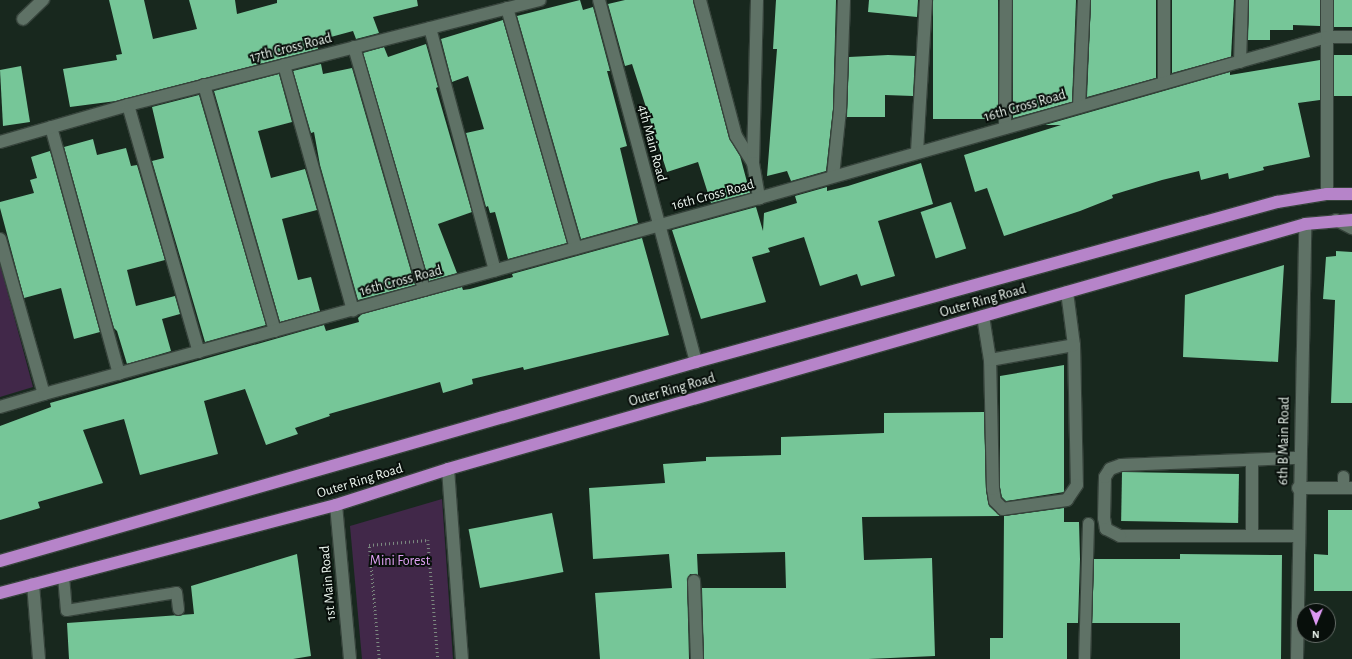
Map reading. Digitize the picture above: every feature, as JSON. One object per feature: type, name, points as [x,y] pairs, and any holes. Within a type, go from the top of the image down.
[{"type":"highway","name":"Outer Ring Road","points":[[0,561],[696,362],[1277,202],[1327,194],[1351,192]]},
{"type":"highway","name":"Outer Ring Road","points":[[0,593],[336,505],[448,469],[1304,224],[1336,220],[1352,220]]},
{"type":"street","points":[[23,19],[43,0]]},
{"type":"street","name":"17th Cross Road","points":[[0,142],[204,85],[540,0]]},
{"type":"street","name":"4th Main Road","points":[[599,0],[696,362]]},
{"type":"street","points":[[700,0],[736,136],[753,163]]},
{"type":"street","points":[[758,0],[753,163],[759,198]]},
{"type":"street","points":[[833,176],[840,110],[844,0]]},
{"type":"street","points":[[917,152],[926,0]]},
{"type":"street","points":[[1005,128],[1006,0]]},
{"type":"street","points":[[1079,107],[1084,0]]},
{"type":"street","points":[[1164,0],[1164,83]]},
{"type":"street","points":[[1240,62],[1242,0]]},
{"type":"street","points":[[1327,0],[1327,194]]},
{"type":"street","points":[[507,8],[576,248]]},
{"type":"street","points":[[430,28],[495,270]]},
{"type":"street","name":"16th Cross Road","points":[[0,407],[759,198],[1327,37],[1352,37]]},
{"type":"street","points":[[354,47],[424,290]]},
{"type":"street","points":[[284,65],[353,310]]},
{"type":"street","points":[[204,85],[275,331]]},
{"type":"street","points":[[128,105],[199,352]]},
{"type":"street","points":[[51,127],[119,374]]},
{"type":"street","points":[[1336,220],[1352,228]]},
{"type":"street","name":"6th B Main Road","points":[[1297,659],[1298,488],[1304,224]]},
{"type":"street","points":[[0,238],[44,394]]},
{"type":"street","points":[[983,316],[990,360],[995,501],[1003,509],[1067,500],[1076,486],[1074,345],[1067,292]]},
{"type":"street","points":[[990,360],[1074,345]]},
{"type":"street","points":[[1298,536],[1120,536],[1106,529],[1104,518],[1104,477],[1110,469],[1121,465],[1299,458]]},
{"type":"street","points":[[1252,460],[1252,536]]},
{"type":"street","points":[[448,469],[462,659]]},
{"type":"street","points":[[1298,488],[1346,484]]},
{"type":"street","name":"1st Main Road","points":[[336,505],[350,659]]},
{"type":"street","points":[[694,581],[697,659]]},
{"type":"street","points":[[33,584],[39,659]]},
{"type":"lane","points":[[1084,659],[1088,523]]},
{"type":"lane","points":[[63,576],[66,610],[176,592],[178,609]]},
{"type":"path","points":[[379,659],[369,545],[428,540],[438,659]]},
{"type":"green space","points":[[0,264],[33,387],[0,397]]},
{"type":"green space","name":"Mini Forest","points":[[442,499],[453,659],[362,659],[350,526]]},
{"type":"building","points":[[109,0],[144,0],[153,39],[197,29],[189,0],[235,0],[237,14],[277,3],[277,0],[417,0],[418,6],[373,17],[379,33],[356,39],[353,31],[316,41],[318,49],[116,101],[70,107],[63,69],[117,60],[116,55],[122,54]]},
{"type":"building","points":[[580,0],[583,10],[593,7],[610,71],[607,71],[627,146],[620,148],[638,223],[581,239],[517,16]]},
{"type":"building","points":[[625,0],[693,0],[729,138],[740,156],[750,193],[711,203],[698,162],[667,172],[632,64],[625,66],[608,4]]},
{"type":"building","points":[[776,0],[836,0],[833,109],[826,171],[791,181],[787,171],[767,176],[777,49],[773,49]]},
{"type":"building","points":[[869,0],[918,0],[917,17],[868,12]]},
{"type":"building","points":[[933,0],[998,0],[998,119],[933,119]]},
{"type":"building","points":[[1013,0],[1076,0],[1072,102],[1013,118]]},
{"type":"building","points":[[1091,0],[1156,0],[1156,78],[1087,97]]},
{"type":"building","points":[[1172,0],[1234,0],[1231,57],[1172,73]]},
{"type":"building","points":[[1249,0],[1320,0],[1320,26],[1293,25],[1293,30],[1270,30],[1270,40],[1248,40]]},
{"type":"building","points":[[1334,0],[1352,0],[1352,27],[1334,27]]},
{"type":"building","points":[[503,20],[567,243],[508,259],[495,212],[490,213],[488,206],[486,207],[466,133],[484,129],[468,76],[452,82],[441,39]]},
{"type":"building","points":[[426,44],[438,87],[436,88],[472,212],[438,224],[457,273],[429,281],[363,53],[384,47],[388,57]]},
{"type":"building","points":[[888,55],[915,56],[913,96],[885,95],[885,117],[847,117],[849,57]]},
{"type":"building","points":[[1334,55],[1352,55],[1352,96],[1334,96]]},
{"type":"building","points":[[1320,60],[1320,100],[1298,103],[1310,157],[1263,167],[1264,170],[1229,179],[1228,173],[1201,180],[1199,171],[1162,180],[1112,195],[1113,198],[1080,211],[1004,236],[987,188],[975,192],[964,155],[1061,125],[1045,125],[1230,72],[1230,75]]},
{"type":"building","points":[[321,64],[323,74],[352,68],[415,285],[358,300],[320,165],[314,132],[311,133],[293,71]]},
{"type":"building","points":[[21,66],[30,122],[3,126],[0,70]]},
{"type":"building","points":[[279,74],[292,122],[258,131],[271,178],[305,169],[317,210],[282,219],[298,280],[311,277],[320,311],[280,322],[214,91]]},
{"type":"building","points":[[199,95],[266,325],[205,342],[152,161],[164,158],[152,107]]},
{"type":"building","points":[[93,139],[97,155],[126,148],[131,166],[137,165],[165,260],[127,270],[136,306],[175,296],[180,314],[162,319],[171,351],[127,364],[117,331],[114,328],[64,147]]},
{"type":"building","points":[[50,151],[100,332],[74,339],[61,288],[24,298],[0,208],[0,202],[34,193],[30,180],[37,178],[31,157]]},
{"type":"building","points":[[921,163],[933,204],[878,221],[895,276],[861,286],[857,274],[820,286],[804,237],[768,248],[770,252],[752,257],[766,302],[701,319],[672,230],[756,207],[763,231],[764,213],[797,203],[795,196],[827,187],[827,191],[848,186]]},
{"type":"building","points":[[951,202],[966,249],[936,258],[921,212]]},
{"type":"building","points":[[642,238],[669,335],[524,370],[523,367],[472,379],[473,384],[443,393],[440,382],[329,414],[330,416],[295,428],[298,434],[266,445],[245,389],[204,401],[218,454],[140,475],[124,419],[83,430],[103,483],[38,502],[40,508],[0,520],[0,426],[51,407],[50,403],[324,325],[326,331],[359,322],[358,318],[362,314],[462,287],[463,290],[470,289],[513,277],[512,274]]},
{"type":"building","points":[[1336,251],[1352,252],[1352,403],[1331,403],[1335,300],[1323,299],[1326,257],[1336,256]]},
{"type":"building","points":[[1284,265],[1278,362],[1183,357],[1185,295]]},
{"type":"building","points":[[1064,365],[1064,492],[1006,501],[1002,497],[1000,488],[1000,376]]},
{"type":"building","points":[[984,412],[986,490],[989,506],[1000,516],[862,517],[864,560],[932,558],[935,656],[868,659],[704,659],[702,588],[786,588],[785,552],[697,554],[698,575],[690,574],[687,581],[689,659],[600,659],[595,593],[672,588],[669,554],[593,559],[589,488],[665,483],[663,464],[706,461],[706,457],[781,455],[781,437],[884,433],[884,413]]},
{"type":"building","points":[[1122,472],[1239,474],[1238,523],[1121,521]]},
{"type":"building","points":[[1064,508],[1064,522],[1079,522],[1080,559],[1078,623],[1067,623],[1067,659],[990,659],[990,638],[1003,638],[1004,516]]},
{"type":"building","points":[[1328,510],[1352,510],[1352,591],[1314,591],[1314,554],[1328,555]]},
{"type":"building","points":[[552,513],[563,572],[480,588],[469,529]]},
{"type":"building","points":[[297,554],[311,656],[293,659],[69,659],[67,623],[194,614],[191,586]]},
{"type":"building","points":[[1180,554],[1282,555],[1281,659],[1180,659],[1180,623],[1092,623],[1094,559],[1180,559]]}]
